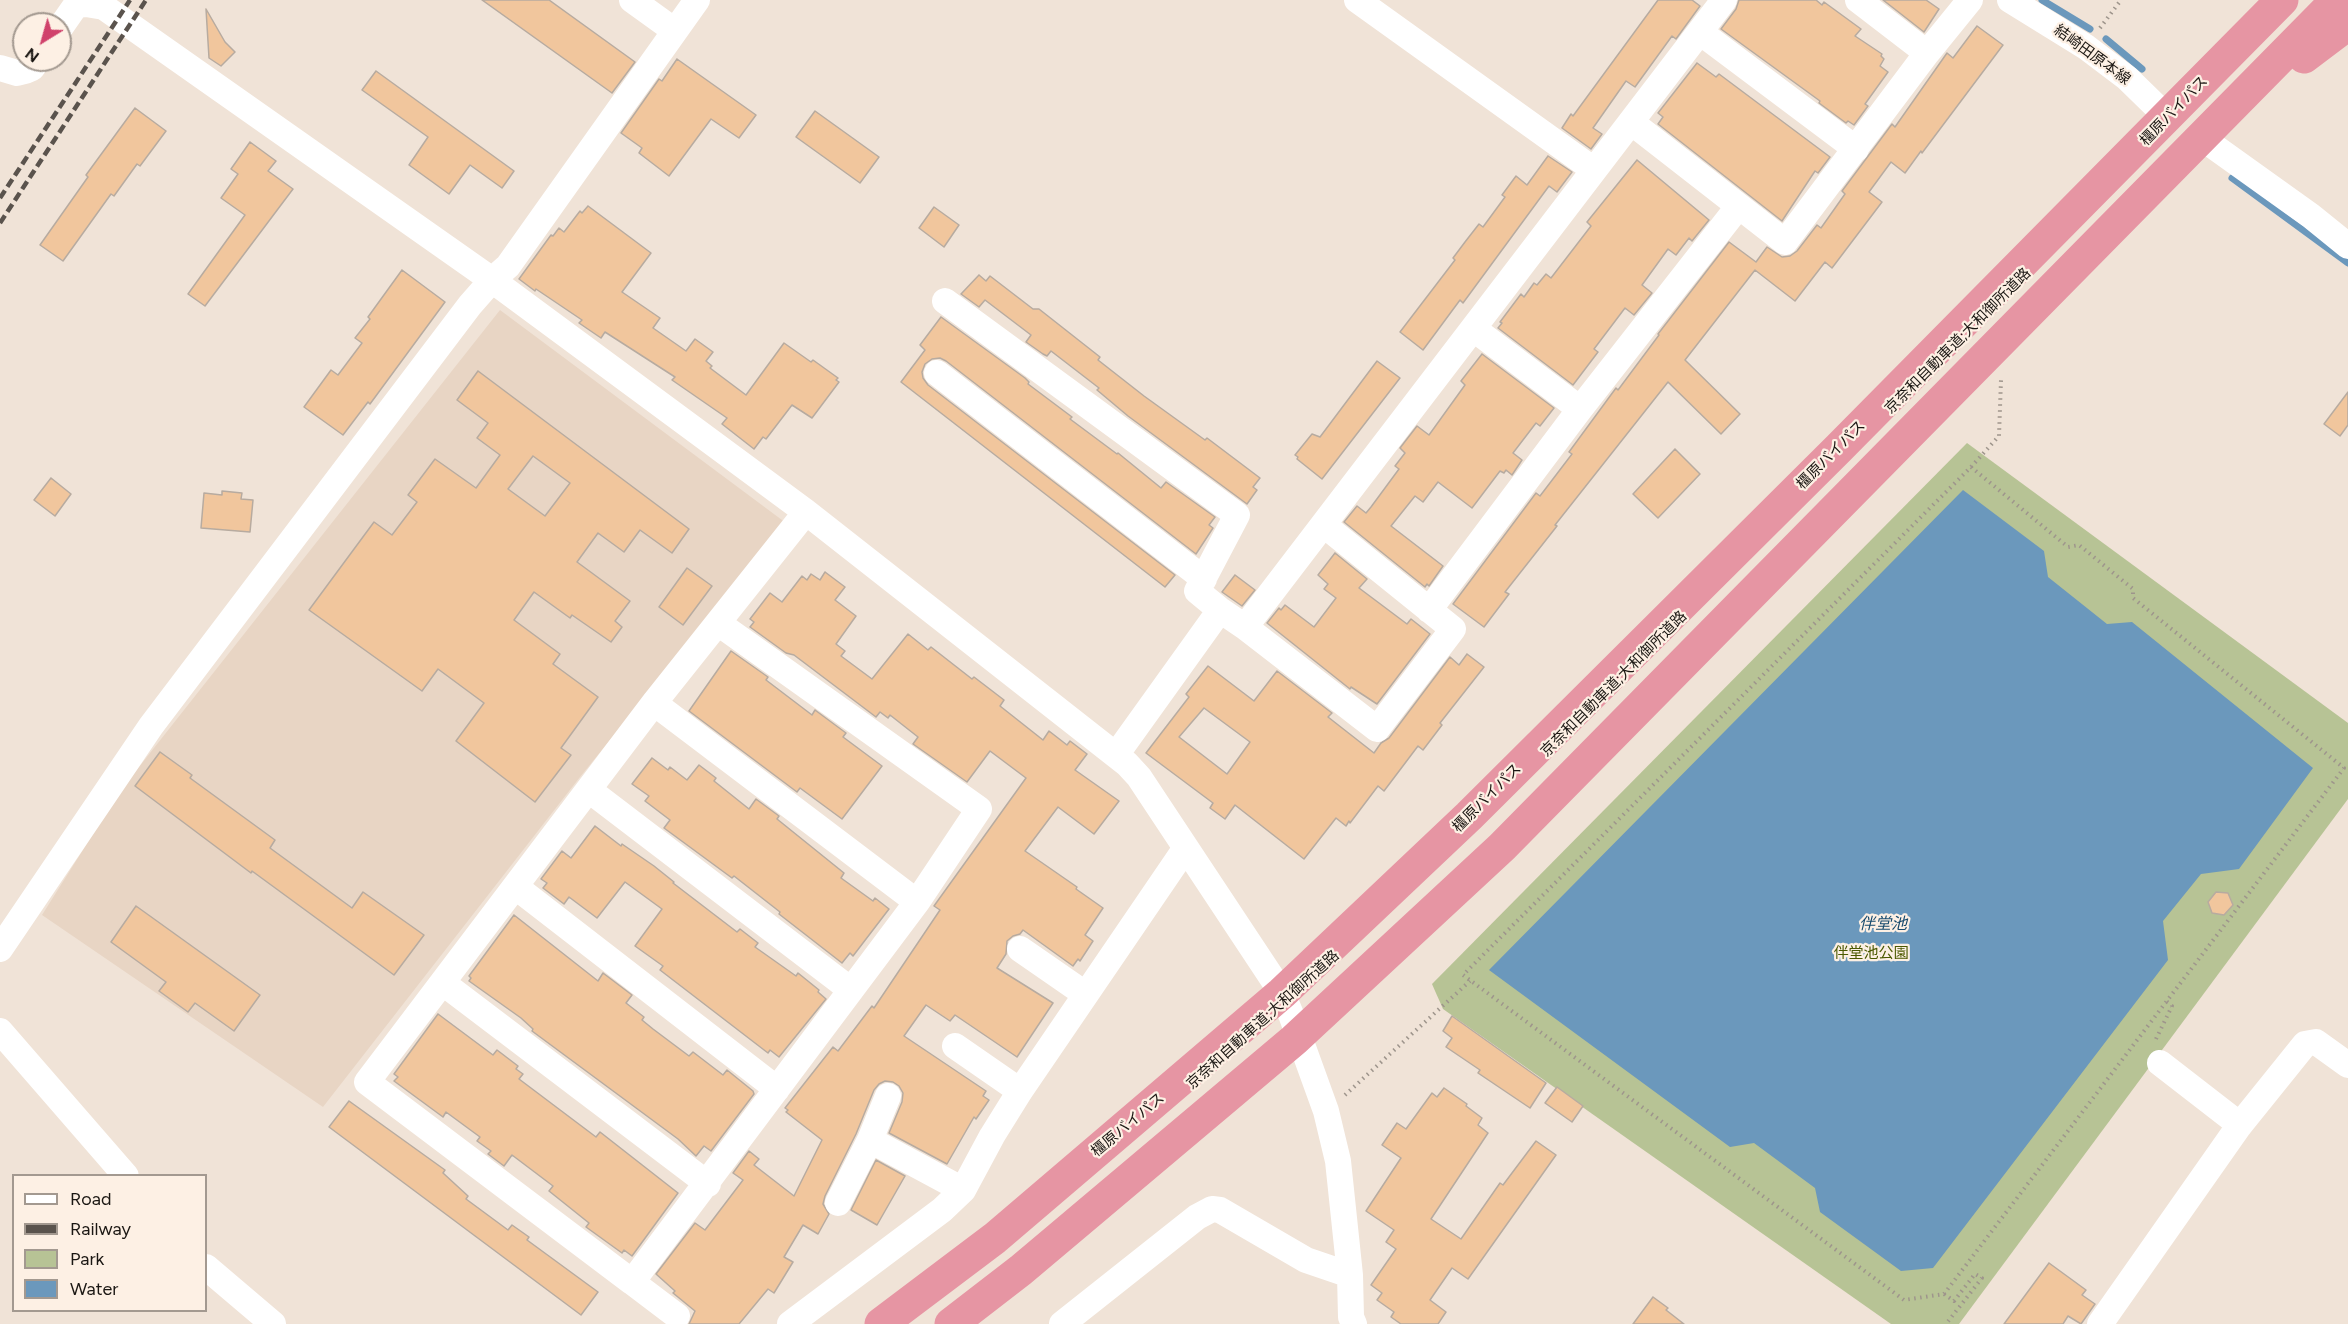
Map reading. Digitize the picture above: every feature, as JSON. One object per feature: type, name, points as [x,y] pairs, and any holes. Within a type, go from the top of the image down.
[{"type":"highway","points":[[2238,44],[2269,0]]},
{"type":"highway","name":"橿原バイパス","points":[[881,1324],[995,1238],[1282,993],[1469,816],[2168,118],[2282,0]]},
{"type":"highway","name":"京奈和自動車道;大和御所道路","points":[[895,1324],[999,1244],[1273,1016],[1473,823],[1837,464],[2294,0]]},
{"type":"highway","name":"京奈和自動車道;大和御所道路","points":[[951,1324],[1021,1270],[1294,1040],[1502,847],[2337,0]]},
{"type":"highway","points":[[963,1324],[1024,1277],[1301,1044],[1505,854],[2348,2]]},
{"type":"highway","points":[[2267,84],[2348,24]]},
{"type":"street","points":[[632,0],[675,31]]},
{"type":"street","points":[[0,949],[151,726],[462,315],[492,280],[508,266],[697,0]]},
{"type":"street","points":[[1357,0],[1594,170]]},
{"type":"street","points":[[1245,627],[1724,0]]},
{"type":"street","points":[[1858,0],[1927,53]]},
{"type":"street","points":[[1631,122],[1785,242],[1927,53],[1970,0]]},
{"type":"street","name":"結崎田原本線","points":[[2010,0],[2086,47],[2127,78],[2168,118]]},
{"type":"street","points":[[79,2],[104,7],[492,280],[806,512],[1116,755],[1139,777],[1282,993],[1326,1111],[1338,1161],[1350,1275],[1351,1317],[1354,1324]]},
{"type":"street","points":[[1700,32],[1856,149]]},
{"type":"street","points":[[2209,143],[2311,216],[2348,246]]},
{"type":"street","points":[[1429,610],[1580,409],[1738,207]]},
{"type":"street","points":[[945,301],[1238,515],[1197,591],[1377,729],[1453,629],[1324,525]]},
{"type":"street","points":[[1474,329],[1580,409]]},
{"type":"street","points":[[937,373],[1204,579]]},
{"type":"street","points":[[677,1316],[367,1082],[654,703],[806,512]]},
{"type":"street","points":[[1116,755],[1220,610]]},
{"type":"street","points":[[632,1282],[708,1184],[917,902],[979,809],[718,623]]},
{"type":"street","points":[[654,703],[917,902]]},
{"type":"street","points":[[589,790],[851,990]]},
{"type":"street","points":[[790,1324],[942,1210],[963,1190],[992,1136],[1020,1091],[1185,849]]},
{"type":"street","points":[[516,887],[777,1089]]},
{"type":"street","points":[[1020,949],[1085,994]]},
{"type":"street","points":[[443,983],[708,1184]]},
{"type":"street","points":[[0,1031],[124,1174]]},
{"type":"street","points":[[2100,1324],[2240,1125],[2305,1044],[2316,1042],[2348,1065]]},
{"type":"street","points":[[955,1046],[1020,1091]]},
{"type":"street","points":[[2157,1054],[2240,1125]]},
{"type":"street","points":[[838,1203],[870,1140],[888,1096]]},
{"type":"street","points":[[870,1140],[963,1190]]},
{"type":"street","points":[[1062,1324],[1197,1216],[1212,1209],[1220,1210],[1306,1260],[1350,1275]]},
{"type":"street","points":[[207,1268],[273,1324]]},
{"type":"path","points":[[2086,47],[2121,0]]},
{"type":"path","points":[[1946,1324],[1982,1278],[1975,1274],[1954,1301],[1944,1294],[1904,1300],[1463,975],[1971,467],[1999,436],[2001,354]]},
{"type":"path","points":[[1944,1294],[2344,768],[2133,598],[2133,589],[2079,546],[2068,547],[1971,467]]},
{"type":"path","points":[[1326,1111],[1470,980]]},
{"type":"path","points":[[2157,1054],[2172,1006],[2166,1002]]},
{"type":"shaded area","points":[[500,310],[786,523],[580,777],[323,1107],[42,915],[120,791]]},
{"type":"green space","name":"伴堂池","points":[[1967,443],[2348,723],[2348,799],[1959,1324],[1891,1324],[1443,1009],[1432,984]]},
{"type":"water","name":"伴堂池","points":[[1963,490],[2044,551],[2048,577],[2107,624],[2132,622],[2313,768],[2239,869],[2201,874],[2163,921],[2168,960],[1933,1268],[1901,1271],[1820,1212],[1815,1188],[1754,1143],[1730,1147],[1489,970]]},
{"type":"building","points":[[482,0],[549,0],[635,62],[612,93]]},
{"type":"building","points":[[1658,0],[1692,0],[1700,6],[1676,39],[1672,36],[1635,87],[1626,81],[1593,128],[1602,134],[1591,149],[1562,128]]},
{"type":"building","points":[[1739,0],[1816,0],[1822,5],[1824,2],[1861,29],[1855,36],[1882,54],[1884,59],[1880,66],[1888,72],[1865,104],[1868,106],[1854,125],[1848,121],[1846,123],[1819,103],[1820,101],[1721,29],[1736,9]]},
{"type":"building","points":[[1883,0],[1926,0],[1939,9],[1924,32]]},
{"type":"building","points":[[206,9],[225,42],[235,52],[221,66],[209,58]]},
{"type":"building","points":[[1977,26],[2003,45],[1905,173],[1891,162],[1869,192],[1882,202],[1832,268],[1825,262],[1795,301],[1755,270],[1685,360],[1740,414],[1721,434],[1668,382],[1555,525],[1557,526],[1505,592],[1509,594],[1484,627],[1453,604],[1536,493],[1540,496],[1572,454],[1569,452],[1616,388],[1618,390],[1729,242],[1756,262],[1767,247],[1782,257],[1790,256],[1797,251],[1817,225],[1821,228],[1845,194],[1842,191],[1892,124],[1895,127],[1947,53],[1953,58]]},
{"type":"building","points":[[677,59],[756,115],[739,138],[711,119],[669,176],[639,153],[642,148],[621,133],[659,79],[662,81]]},
{"type":"building","points":[[1697,63],[1716,77],[1719,74],[1830,157],[1818,173],[1815,171],[1782,221],[1658,124],[1663,117],[1658,113]]},
{"type":"building","points":[[376,71],[514,171],[502,188],[470,165],[449,194],[409,165],[428,137],[362,90]]},
{"type":"building","points":[[135,108],[166,131],[140,166],[137,164],[114,196],[111,194],[63,261],[40,245],[88,177],[86,175]]},
{"type":"building","points":[[815,111],[879,157],[860,183],[796,137]]},
{"type":"building","points":[[250,142],[276,161],[268,171],[293,189],[205,306],[188,294],[245,215],[221,198],[238,174],[231,169]]},
{"type":"building","points":[[1548,156],[1572,172],[1557,192],[1549,186],[1463,303],[1460,300],[1423,350],[1400,332],[1455,260],[1453,258],[1479,224],[1483,227],[1505,197],[1502,195],[1516,176],[1527,185]]},
{"type":"building","points":[[1637,160],[1709,220],[1692,241],[1689,238],[1676,255],[1668,249],[1642,285],[1652,293],[1634,315],[1625,308],[1594,349],[1598,352],[1573,385],[1498,328],[1521,294],[1524,297],[1534,283],[1537,285],[1546,274],[1551,278],[1591,226],[1587,222]]},
{"type":"building","points":[[588,206],[651,253],[622,292],[660,318],[653,328],[686,351],[695,339],[713,352],[706,361],[712,366],[710,368],[746,395],[784,343],[838,378],[836,380],[839,382],[812,418],[792,405],[766,439],[763,437],[754,449],[722,424],[727,418],[672,380],[675,377],[605,332],[601,338],[579,323],[582,320],[519,279],[551,235],[553,236],[559,228],[564,232],[580,211],[582,213]]},
{"type":"building","points":[[934,207],[959,225],[944,247],[919,228]]},
{"type":"building","points":[[402,270],[445,302],[370,404],[368,402],[343,435],[304,407],[331,370],[338,375],[362,343],[355,338]]},
{"type":"building","points":[[979,275],[986,281],[990,276],[1033,309],[1039,309],[1100,357],[1098,360],[1144,396],[1205,440],[1207,438],[1260,478],[1253,487],[1257,490],[1247,504],[1128,416],[1097,390],[1099,388],[1051,351],[1047,356],[1026,342],[1031,335],[985,300],[979,307],[961,294]]},
{"type":"building","points":[[941,317],[1025,378],[1028,384],[1072,417],[1070,419],[1118,453],[1161,488],[1166,482],[1215,517],[1209,525],[1213,528],[1196,554],[946,361],[940,358],[932,359],[925,364],[922,372],[928,385],[1175,575],[1165,587],[901,382],[925,350],[920,345]]},
{"type":"building","points":[[1482,354],[1554,408],[1540,426],[1536,423],[1513,453],[1522,460],[1512,475],[1506,470],[1504,473],[1500,471],[1472,508],[1438,482],[1423,502],[1415,496],[1391,526],[1443,566],[1429,586],[1427,584],[1425,587],[1344,522],[1357,506],[1366,513],[1371,507],[1399,469],[1395,466],[1405,453],[1400,448],[1417,426],[1429,435],[1465,385],[1461,381]]},
{"type":"building","points":[[1377,361],[1400,378],[1322,479],[1295,455],[1312,434],[1320,437]]},
{"type":"building","points":[[478,371],[689,529],[672,553],[640,530],[624,552],[598,533],[577,562],[630,601],[615,621],[622,627],[611,642],[572,615],[570,618],[534,592],[514,620],[560,654],[553,664],[598,697],[561,748],[571,755],[535,802],[456,741],[484,703],[438,669],[422,691],[309,610],[374,522],[392,535],[417,502],[408,495],[435,459],[476,488],[500,455],[477,438],[488,423],[457,400]],"holes":[[[533,456],[570,483],[545,516],[508,489]]]},
{"type":"building","points":[[2348,392],[2348,425],[2340,436],[2324,424]]},
{"type":"building","points":[[1675,449],[1700,474],[1658,518],[1633,494]]},
{"type":"building","points":[[51,478],[71,494],[55,516],[34,500]]},
{"type":"building","points":[[222,491],[242,493],[241,499],[253,500],[250,532],[201,528],[204,493],[222,495]]},
{"type":"building","points":[[1335,553],[1367,579],[1359,588],[1407,624],[1411,619],[1430,634],[1377,704],[1351,687],[1350,689],[1267,623],[1279,608],[1281,610],[1285,605],[1314,627],[1336,598],[1324,589],[1328,584],[1318,575]]},
{"type":"building","points":[[687,568],[712,586],[683,625],[659,607]]},
{"type":"building","points":[[825,572],[845,587],[835,600],[856,616],[836,644],[845,651],[841,656],[872,679],[908,634],[928,650],[931,647],[972,679],[974,677],[1004,700],[1000,706],[1043,740],[1049,731],[1067,745],[1070,741],[1087,754],[1075,770],[1119,801],[1094,834],[1058,807],[1025,851],[1103,908],[1085,935],[1093,941],[1080,961],[1078,959],[1073,966],[1023,930],[1007,941],[1006,954],[997,968],[1053,1003],[1017,1057],[955,1015],[950,1021],[926,1005],[904,1036],[986,1091],[983,1096],[989,1100],[976,1119],[974,1117],[947,1164],[889,1133],[902,1102],[903,1093],[893,1082],[885,1081],[879,1084],[874,1090],[856,1134],[825,1196],[823,1204],[829,1214],[818,1234],[803,1225],[784,1257],[793,1262],[774,1293],[768,1289],[739,1324],[689,1324],[695,1311],[673,1293],[675,1291],[656,1274],[695,1223],[705,1230],[743,1180],[733,1173],[749,1151],[759,1159],[754,1165],[794,1196],[822,1140],[786,1112],[788,1110],[785,1108],[833,1047],[838,1051],[872,1006],[874,1008],[940,910],[934,906],[1026,778],[990,751],[967,782],[913,744],[918,737],[890,715],[888,718],[880,712],[876,717],[794,655],[786,653],[750,627],[754,622],[750,619],[770,593],[782,602],[802,576],[807,580],[811,574],[820,580]]},
{"type":"building","points":[[1235,575],[1255,590],[1242,606],[1222,592]]},
{"type":"building","points":[[731,651],[768,677],[766,680],[812,715],[815,710],[846,733],[843,737],[882,766],[842,819],[800,788],[797,792],[689,711]]},
{"type":"building","points":[[1467,654],[1484,667],[1440,723],[1442,725],[1423,750],[1418,746],[1384,791],[1378,786],[1350,823],[1349,821],[1346,826],[1336,818],[1304,859],[1235,805],[1225,819],[1210,808],[1213,803],[1146,753],[1189,697],[1186,694],[1208,666],[1254,701],[1277,671],[1332,713],[1328,717],[1374,753],[1381,743],[1389,738],[1450,657],[1459,665]],"holes":[[[1204,708],[1250,742],[1227,774],[1179,737]]]},
{"type":"building","points":[[160,752],[192,775],[190,778],[275,840],[270,848],[352,908],[363,892],[424,935],[394,975],[252,871],[251,873],[135,786]]},
{"type":"building","points":[[652,758],[668,770],[670,767],[687,780],[699,765],[716,778],[714,781],[749,809],[756,799],[844,873],[841,878],[873,901],[875,898],[889,909],[853,956],[850,953],[842,963],[734,876],[732,878],[664,828],[670,820],[645,801],[649,796],[632,784]]},
{"type":"building","points":[[595,826],[621,846],[622,844],[654,866],[737,932],[740,929],[758,943],[755,947],[796,976],[798,973],[819,990],[818,992],[826,999],[779,1057],[770,1050],[768,1053],[660,970],[663,966],[635,946],[662,909],[625,882],[597,918],[569,897],[564,904],[543,888],[547,883],[541,879],[562,851],[571,858]]},
{"type":"building","points":[[2216,892],[2228,893],[2233,905],[2224,915],[2212,913],[2208,902]]},
{"type":"building","points":[[136,906],[260,995],[234,1031],[195,1003],[188,1012],[159,991],[166,982],[111,942]]},
{"type":"building","points":[[514,915],[598,981],[603,973],[632,995],[626,1003],[644,1017],[642,1020],[689,1056],[693,1052],[723,1075],[727,1070],[753,1091],[754,1094],[711,1151],[704,1146],[696,1156],[678,1139],[532,1031],[533,1029],[521,1018],[469,981],[471,978],[469,976]]},
{"type":"building","points":[[438,1014],[493,1055],[497,1050],[518,1066],[516,1069],[523,1074],[519,1079],[596,1137],[600,1132],[678,1193],[632,1256],[624,1250],[622,1253],[586,1227],[589,1223],[549,1191],[553,1186],[512,1155],[504,1166],[488,1154],[491,1151],[477,1141],[480,1137],[446,1112],[443,1117],[394,1081],[398,1077],[394,1074]]},
{"type":"building","points":[[1452,1016],[1546,1083],[1530,1108],[1478,1073],[1480,1070],[1446,1047],[1452,1038],[1443,1031]]},
{"type":"building","points":[[1557,1087],[1583,1106],[1572,1122],[1545,1103]]},
{"type":"building","points":[[1444,1088],[1482,1118],[1478,1125],[1488,1133],[1431,1219],[1461,1239],[1500,1183],[1503,1185],[1536,1141],[1556,1155],[1468,1279],[1452,1268],[1430,1300],[1446,1312],[1438,1324],[1401,1324],[1391,1317],[1394,1312],[1377,1300],[1382,1293],[1371,1285],[1396,1249],[1386,1242],[1394,1230],[1366,1211],[1401,1158],[1382,1145],[1397,1123],[1406,1129],[1432,1093],[1437,1097]]},
{"type":"building","points":[[349,1101],[445,1170],[443,1173],[468,1196],[466,1199],[508,1230],[512,1225],[529,1237],[527,1240],[598,1292],[581,1315],[329,1127]]},
{"type":"building","points":[[876,1160],[905,1176],[877,1225],[851,1210]]},
{"type":"building","points":[[2049,1263],[2086,1290],[2082,1295],[2095,1304],[2081,1324],[2068,1316],[2063,1324],[2004,1324]]},
{"type":"building","points":[[1653,1297],[1668,1308],[1666,1310],[1684,1324],[1633,1324]]},
{"type":"waterway","points":[[2042,0],[2090,29]]},
{"type":"waterway","points":[[2106,39],[2142,69]]},
{"type":"waterway","points":[[2232,178],[2348,263]]},
{"type":"railway","points":[[0,198],[130,0]]},
{"type":"railway","points":[[0,223],[146,0]]},
{"type":"park label","name":"伴堂池公園","points":[[1871,954]]}]
